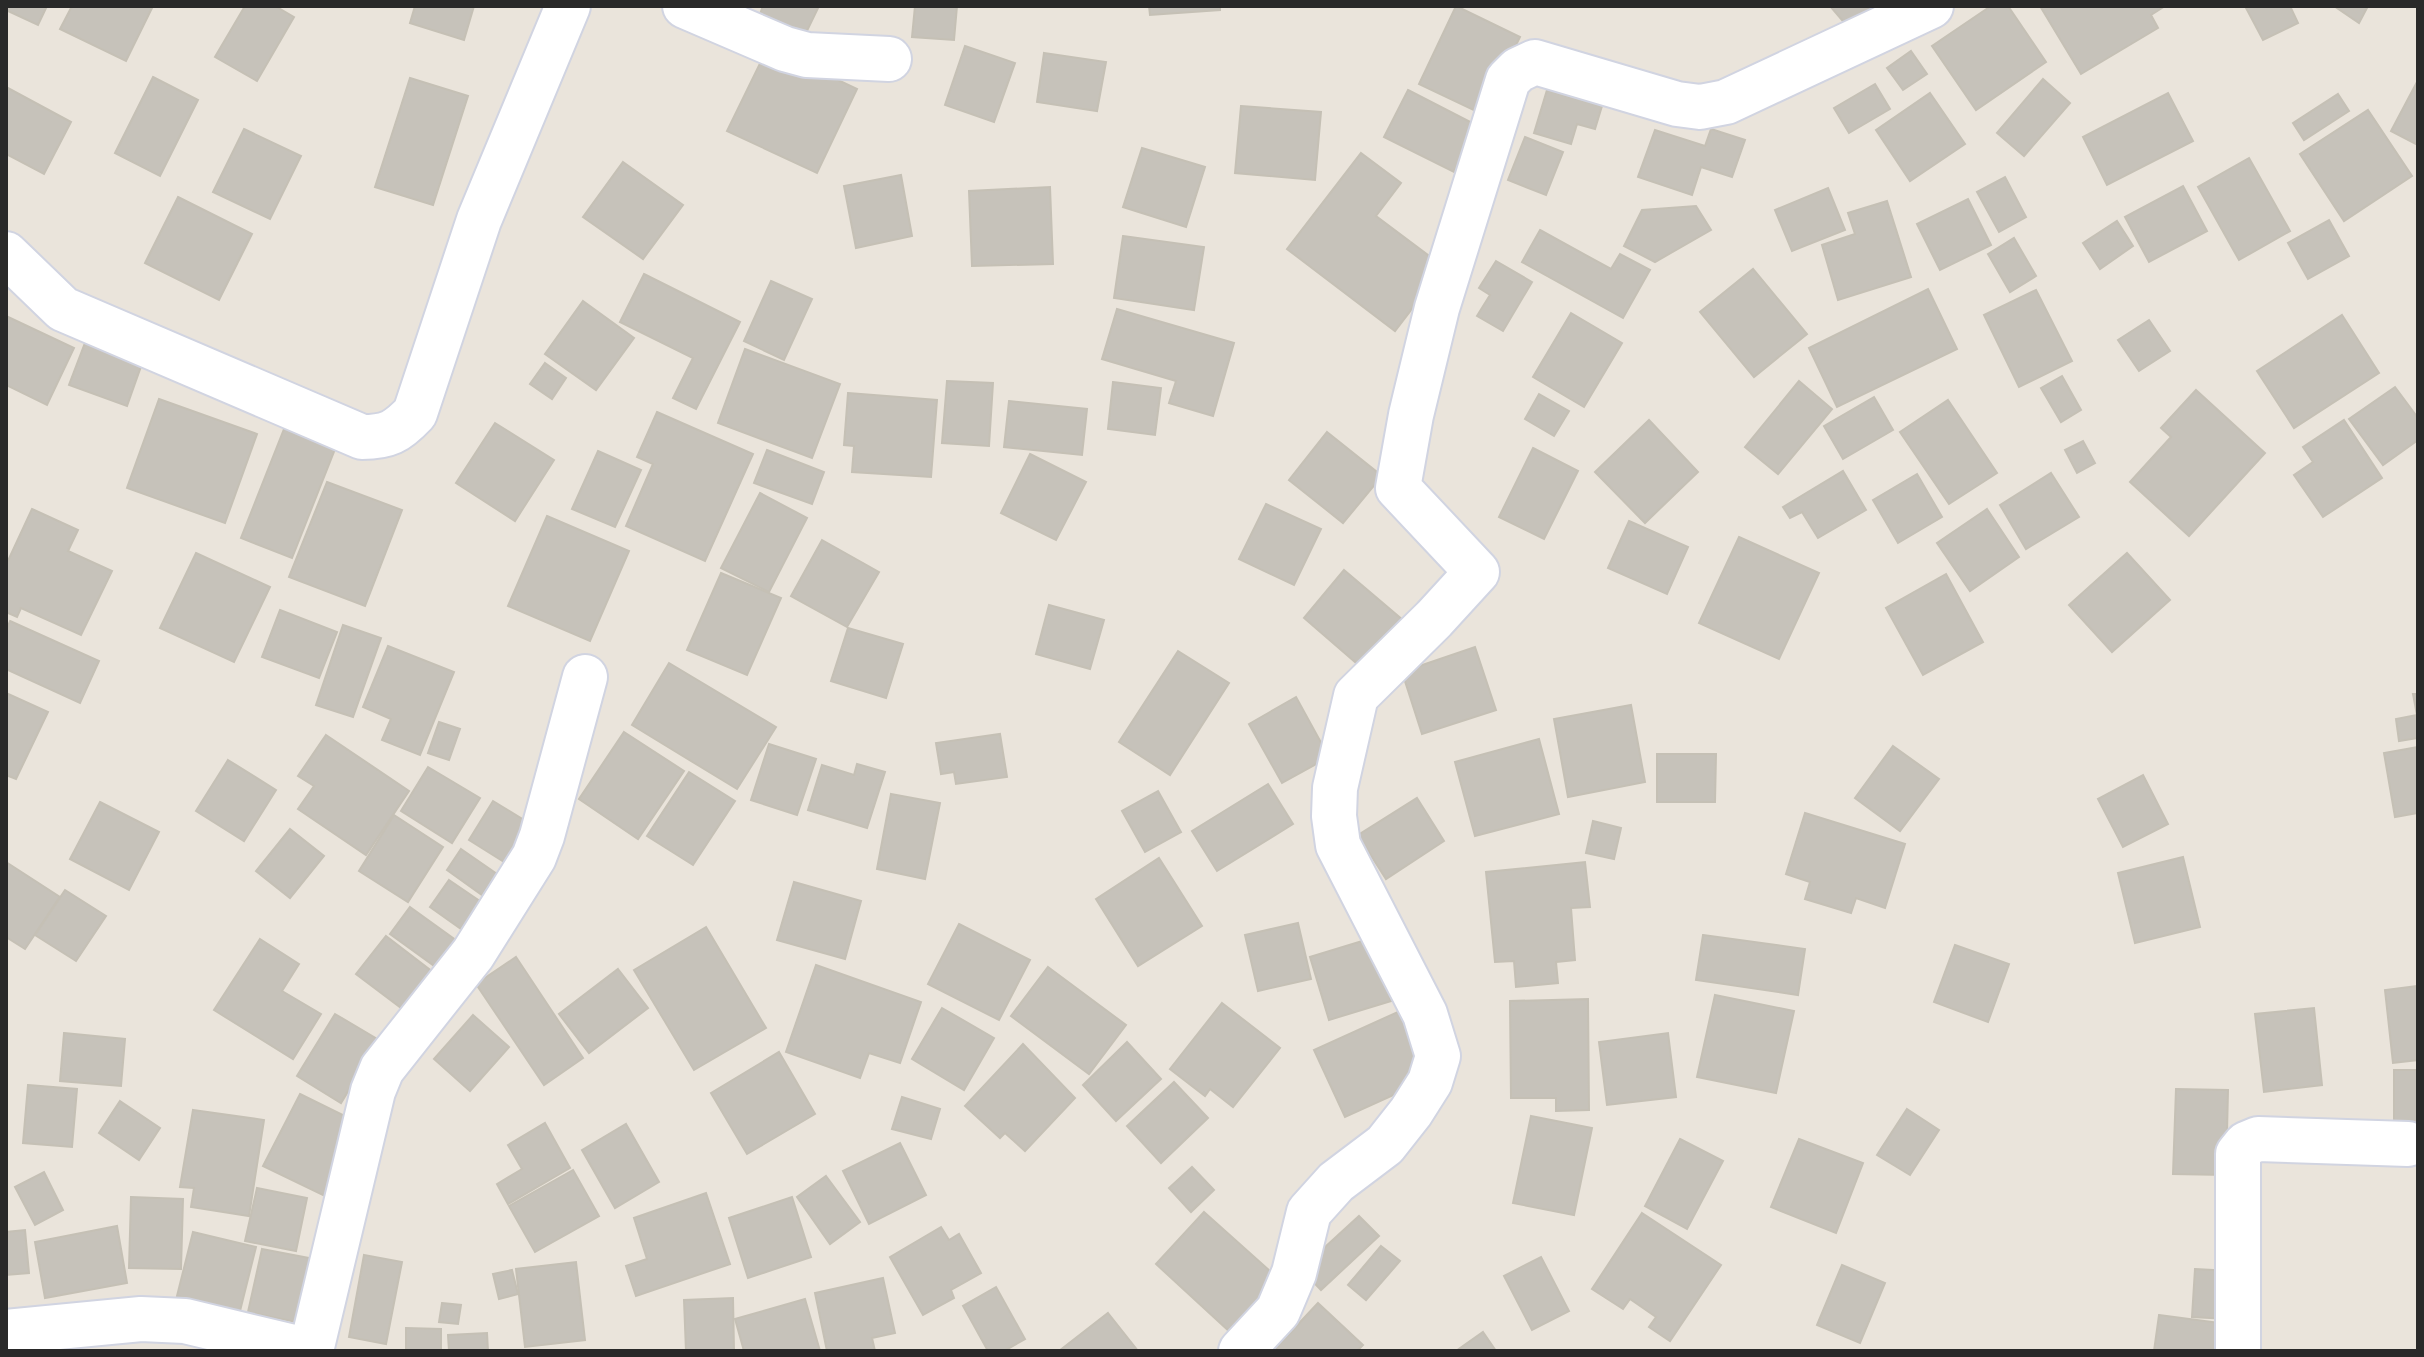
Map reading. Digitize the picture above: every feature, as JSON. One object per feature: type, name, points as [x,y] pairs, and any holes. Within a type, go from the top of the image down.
[{"type":"street","points":[[6,254],[63,309],[362,437],[384,437],[403,426],[415,413],[479,220],[568,6]]},
{"type":"street","points":[[685,6],[785,49],[807,55],[889,59]]},
{"type":"street","points":[[1241,1351],[1278,1311],[1294,1273],[1309,1212],[1336,1182],[1385,1145],[1430,1082],[1438,1056],[1425,1014],[1338,845],[1334,816],[1335,788],[1356,696],[1477,572],[1398,488],[1411,415],[1437,308],[1508,80],[1518,70],[1535,62],[1677,104],[1700,107],[1726,102],[1931,6]]},
{"type":"street","points":[[6,1332],[141,1319],[185,1321],[310,1351],[373,1091],[382,1069],[465,964],[534,857],[585,677]]},
{"type":"street","points":[[2238,1351],[2238,1154],[2246,1144],[2258,1139],[2408,1144]]},
{"type":"building","points":[[6,6],[47,6],[38,25],[6,10]]},
{"type":"building","points":[[72,6],[153,6],[126,61],[60,29]]},
{"type":"building","points":[[245,6],[275,6],[294,17],[257,81],[215,57]]},
{"type":"building","points":[[415,6],[474,6],[464,40],[410,23]]},
{"type":"building","points":[[763,6],[819,6],[805,35],[760,14]]},
{"type":"building","points":[[915,6],[957,6],[954,40],[912,37]]},
{"type":"building","points":[[1149,6],[1220,6],[1220,10],[1150,15]]},
{"type":"building","points":[[1456,6],[1520,37],[1482,114],[1419,84]]},
{"type":"building","points":[[1830,6],[1872,6],[1848,27]]},
{"type":"building","points":[[1991,6],[2008,6],[2046,62],[1976,110],[1932,46]]},
{"type":"building","points":[[2040,6],[2165,6],[2151,15],[2158,28],[2081,74]]},
{"type":"building","points":[[2245,6],[2290,6],[2298,23],[2263,40]]},
{"type":"building","points":[[2334,6],[2368,6],[2359,23]]},
{"type":"building","points":[[965,46],[1015,63],[994,122],[945,105]]},
{"type":"building","points":[[768,47],[857,89],[817,173],[727,131]]},
{"type":"building","points":[[1911,51],[1927,74],[1903,90],[1887,68]]},
{"type":"building","points":[[1044,53],[1106,62],[1097,111],[1037,102]]},
{"type":"building","points":[[153,77],[198,100],[160,176],[115,153]]},
{"type":"building","points":[[410,78],[468,96],[433,205],[375,187]]},
{"type":"building","points":[[2043,79],[2070,103],[2024,156],[1997,133]]},
{"type":"building","points":[[2418,83],[2418,145],[2391,131]]},
{"type":"building","points":[[1875,84],[1890,109],[1849,133],[1834,108]]},
{"type":"building","points":[[6,87],[71,122],[44,174],[6,154]]},
{"type":"building","points":[[1408,90],[1478,126],[1454,172],[1384,137]]},
{"type":"building","points":[[1547,90],[1602,106],[1595,129],[1577,124],[1571,144],[1534,133]]},
{"type":"building","points":[[1930,93],[1965,144],[1910,181],[1876,130]]},
{"type":"building","points":[[2168,93],[2193,141],[2107,185],[2083,137]]},
{"type":"building","points":[[2338,94],[2349,111],[2304,140],[2293,123]]},
{"type":"building","points":[[1241,106],[1321,112],[1315,180],[1235,173]]},
{"type":"building","points":[[2368,110],[2412,176],[2344,221],[2300,154]]},
{"type":"building","points":[[244,129],[301,156],[270,219],[213,192]]},
{"type":"building","points":[[1711,129],[1745,140],[1732,177],[1701,167],[1692,195],[1638,177],[1655,130],[1705,146]]},
{"type":"building","points":[[1525,137],[1563,152],[1546,195],[1508,180]]},
{"type":"building","points":[[1142,148],[1205,167],[1186,227],[1123,207]]},
{"type":"building","points":[[1361,153],[1401,183],[1376,216],[1444,267],[1395,331],[1287,249]]},
{"type":"building","points":[[2249,158],[2290,231],[2239,260],[2198,187]]},
{"type":"building","points":[[623,162],[683,205],[643,259],[583,217]]},
{"type":"building","points":[[901,175],[912,236],[856,248],[844,186]]},
{"type":"building","points":[[2005,177],[2026,217],[1999,232],[1977,192]]},
{"type":"building","points":[[2183,186],[2207,231],[2149,262],[2125,217]]},
{"type":"building","points":[[1050,187],[1053,264],[972,266],[969,191]]},
{"type":"building","points":[[1828,188],[1845,230],[1792,251],[1775,210]]},
{"type":"building","points":[[178,197],[252,234],[219,300],[145,263]]},
{"type":"building","points":[[1968,199],[1991,245],[1940,270],[1917,224]]},
{"type":"building","points":[[1887,201],[1911,277],[1838,300],[1822,245],[1855,234],[1848,213]]},
{"type":"building","points":[[1696,206],[1711,230],[1655,262],[1624,246],[1642,210]]},
{"type":"building","points":[[2329,220],[2349,256],[2308,279],[2288,243]]},
{"type":"building","points":[[2117,221],[2133,246],[2100,269],[2083,243]]},
{"type":"building","points":[[1540,230],[1611,269],[1620,254],[1650,270],[1623,318],[1522,262]]},
{"type":"building","points":[[1123,236],[1204,247],[1194,310],[1114,298]]},
{"type":"building","points":[[2014,238],[2036,276],[2010,292],[1988,254]]},
{"type":"building","points":[[1496,261],[1532,282],[1503,331],[1477,316],[1490,295],[1479,288]]},
{"type":"building","points":[[1753,269],[1807,334],[1754,377],[1700,312]]},
{"type":"building","points":[[644,274],[740,322],[696,409],[673,398],[693,358],[620,322]]},
{"type":"building","points":[[771,281],[812,299],[784,360],[744,341]]},
{"type":"building","points":[[1928,289],[1957,349],[1837,407],[1809,348]]},
{"type":"building","points":[[2036,290],[2072,361],[2019,387],[1984,315]]},
{"type":"building","points":[[583,301],[634,338],[596,390],[545,354]]},
{"type":"building","points":[[1117,309],[1234,343],[1213,416],[1169,403],[1176,381],[1102,359]]},
{"type":"building","points":[[1571,313],[1622,343],[1584,407],[1533,377]]},
{"type":"building","points":[[2342,315],[2379,373],[2294,428],[2257,371]]},
{"type":"building","points":[[6,316],[74,348],[47,405],[6,385]]},
{"type":"building","points":[[2149,320],[2170,351],[2139,371],[2118,340]]},
{"type":"building","points":[[88,335],[145,355],[127,406],[69,385]]},
{"type":"building","points":[[745,349],[840,384],[812,458],[718,423]]},
{"type":"building","points":[[545,363],[566,378],[552,399],[530,384]]},
{"type":"building","points":[[2062,376],[2081,410],[2061,422],[2041,388]]},
{"type":"building","points":[[947,381],[993,383],[989,446],[942,443]]},
{"type":"building","points":[[1799,381],[1832,409],[1778,474],[1745,447]]},
{"type":"building","points":[[1113,382],[1161,388],[1155,435],[1108,429]]},
{"type":"building","points":[[2395,387],[2418,418],[2418,440],[2383,465],[2349,419]]},
{"type":"building","points":[[2196,390],[2265,453],[2189,536],[2130,482],[2171,437],[2161,428]]},
{"type":"building","points":[[848,393],[937,400],[931,477],[852,472],[854,446],[844,445]]},
{"type":"building","points":[[1539,394],[1569,411],[1554,436],[1525,419]]},
{"type":"building","points":[[1874,397],[1893,430],[1843,459],[1824,426]]},
{"type":"building","points":[[159,399],[257,434],[225,523],[127,488]]},
{"type":"building","points":[[1948,400],[1997,473],[1949,504],[1900,432]]},
{"type":"building","points":[[1009,401],[1087,409],[1082,455],[1004,447]]},
{"type":"building","points":[[657,412],[753,454],[705,561],[626,526],[653,464],[637,457]]},
{"type":"building","points":[[1649,420],[1698,472],[1645,523],[1595,472]]},
{"type":"building","points":[[2344,420],[2382,478],[2323,517],[2294,475],[2313,462],[2303,447]]},
{"type":"building","points":[[495,423],[554,460],[515,521],[456,483]]},
{"type":"building","points":[[286,424],[337,444],[292,558],[241,538]]},
{"type":"building","points":[[1327,432],[1382,476],[1343,523],[1289,480]]},
{"type":"building","points":[[2083,441],[2095,463],[2077,473],[2065,450]]},
{"type":"building","points":[[1533,448],[1578,471],[1544,539],[1499,517]]},
{"type":"building","points":[[767,450],[824,472],[812,504],[754,483]]},
{"type":"building","points":[[598,451],[641,470],[615,527],[572,509]]},
{"type":"building","points":[[1030,454],[1086,482],[1056,540],[1001,513]]},
{"type":"building","points":[[1843,471],[1866,510],[1818,538],[1802,512],[1790,518],[1783,507]]},
{"type":"building","points":[[2051,473],[2079,517],[2026,549],[2000,505]]},
{"type":"building","points":[[1917,474],[1942,517],[1898,543],[1873,500]]},
{"type":"building","points":[[327,482],[402,510],[365,606],[289,577]]},
{"type":"building","points":[[760,493],[807,518],[769,592],[721,568]]},
{"type":"building","points":[[1266,504],[1321,529],[1294,585],[1239,559]]},
{"type":"building","points":[[32,509],[78,530],[68,551],[112,571],[81,635],[21,608],[17,617],[6,612],[6,565]]},
{"type":"building","points":[[1987,509],[2019,557],[1970,591],[1937,543]]},
{"type":"building","points":[[547,516],[629,551],[590,641],[508,606]]},
{"type":"building","points":[[1629,521],[1688,547],[1667,594],[1608,568]]},
{"type":"building","points":[[1739,537],[1819,573],[1779,659],[1699,623]]},
{"type":"building","points":[[822,540],[879,572],[847,627],[791,596]]},
{"type":"building","points":[[196,553],[270,587],[234,662],[160,628]]},
{"type":"building","points":[[2127,553],[2170,600],[2112,652],[2069,605]]},
{"type":"building","points":[[1344,570],[1403,620],[1362,668],[1304,618]]},
{"type":"building","points":[[721,573],[781,598],[747,675],[687,650]]},
{"type":"building","points":[[1946,574],[1983,642],[1923,675],[1886,608]]},
{"type":"building","points":[[1049,605],[1104,620],[1090,669],[1036,654]]},
{"type":"building","points":[[280,610],[337,632],[319,678],[262,657]]},
{"type":"building","points":[[10,621],[99,661],[80,703],[6,669],[6,631]]},
{"type":"building","points":[[343,625],[381,638],[353,717],[316,705]]},
{"type":"building","points":[[848,628],[903,644],[886,698],[831,681]]},
{"type":"building","points":[[388,646],[454,672],[420,755],[382,740],[391,719],[363,707]]},
{"type":"building","points":[[1475,647],[1496,710],[1422,734],[1402,672]]},
{"type":"building","points":[[1178,651],[1229,683],[1170,775],[1119,742]]},
{"type":"building","points":[[669,663],[776,727],[737,789],[632,725]]},
{"type":"building","points":[[6,693],[48,712],[16,779],[6,775]]},
{"type":"building","points":[[2413,694],[2418,694],[2418,738],[2399,741],[2396,719],[2417,715]]},
{"type":"building","points":[[1296,697],[1329,757],[1282,783],[1249,724]]},
{"type":"building","points":[[1631,705],[1645,782],[1568,797],[1554,719]]},
{"type":"building","points":[[439,722],[460,729],[449,760],[428,753]]},
{"type":"building","points":[[624,732],[684,771],[638,839],[579,799]]},
{"type":"building","points":[[1000,734],[1007,777],[956,784],[954,772],[941,774],[936,743]]},
{"type":"building","points":[[326,735],[409,791],[366,855],[298,809],[314,786],[298,776]]},
{"type":"building","points":[[1539,739],[1559,814],[1475,836],[1455,762]]},
{"type":"building","points":[[769,744],[816,759],[797,815],[751,800]]},
{"type":"building","points":[[1893,746],[1939,779],[1900,831],[1855,798]]},
{"type":"building","points":[[2418,747],[2418,813],[2395,817],[2384,753]]},
{"type":"building","points":[[1657,754],[1716,754],[1715,802],[1657,802]]},
{"type":"building","points":[[228,760],[276,790],[244,841],[196,811]]},
{"type":"building","points":[[857,764],[885,772],[867,828],[808,810],[822,765],[854,775]]},
{"type":"building","points":[[428,767],[480,798],[452,843],[401,811]]},
{"type":"building","points":[[689,772],[735,801],[693,865],[647,836]]},
{"type":"building","points":[[2143,775],[2168,824],[2123,847],[2098,799]]},
{"type":"building","points":[[1268,784],[1293,824],[1217,871],[1192,831]]},
{"type":"building","points":[[1158,791],[1181,832],[1145,852],[1122,811]]},
{"type":"building","points":[[891,794],[940,803],[925,879],[877,869]]},
{"type":"building","points":[[1417,798],[1444,841],[1386,879],[1358,835]]},
{"type":"building","points":[[493,801],[529,823],[504,862],[469,840]]},
{"type":"building","points":[[100,802],[159,832],[129,890],[70,859]]},
{"type":"building","points":[[1805,813],[1905,844],[1885,908],[1856,898],[1851,913],[1805,899],[1810,882],[1786,874]]},
{"type":"building","points":[[394,815],[443,847],[408,902],[359,871]]},
{"type":"building","points":[[1593,821],[1621,828],[1614,859],[1586,853]]},
{"type":"building","points":[[290,829],[324,856],[290,898],[256,871]]},
{"type":"building","points":[[461,849],[497,874],[482,895],[447,870]]},
{"type":"building","points":[[2183,857],[2200,927],[2135,943],[2118,873]]},
{"type":"building","points":[[1159,858],[1202,926],[1138,966],[1096,899]]},
{"type":"building","points":[[6,862],[60,897],[25,949],[6,937]]},
{"type":"building","points":[[1585,862],[1590,907],[1571,908],[1575,960],[1556,962],[1558,983],[1516,987],[1514,961],[1495,962],[1486,872]]},
{"type":"building","points":[[449,880],[490,908],[471,936],[430,907]]},
{"type":"building","points":[[794,882],[861,901],[845,959],[777,940]]},
{"type":"building","points":[[65,890],[106,916],[76,961],[35,935]]},
{"type":"building","points":[[410,907],[464,946],[444,973],[390,934]]},
{"type":"building","points":[[1298,923],[1311,979],[1258,991],[1245,935]]},
{"type":"building","points":[[959,924],[1030,960],[999,1020],[928,984]]},
{"type":"building","points":[[706,927],[766,1028],[694,1070],[634,970]]},
{"type":"building","points":[[1703,935],[1805,949],[1798,995],[1696,980]]},
{"type":"building","points":[[386,936],[442,979],[413,1017],[356,974]]},
{"type":"building","points":[[1372,938],[1391,1001],[1329,1020],[1310,957]]},
{"type":"building","points":[[260,939],[299,964],[282,991],[321,1014],[293,1059],[214,1010]]},
{"type":"building","points":[[1955,945],[2009,964],[1988,1022],[1934,1002]]},
{"type":"building","points":[[516,957],[583,1058],[544,1085],[476,984]]},
{"type":"building","points":[[816,965],[921,1002],[900,1063],[869,1053],[860,1078],[786,1052]]},
{"type":"building","points":[[1048,967],[1126,1025],[1089,1074],[1011,1016]]},
{"type":"building","points":[[618,969],[648,1008],[589,1053],[559,1014]]},
{"type":"building","points":[[2418,986],[2418,1060],[2393,1063],[2385,990]]},
{"type":"building","points":[[1715,995],[1794,1011],[1776,1093],[1697,1077]]},
{"type":"building","points":[[1588,999],[1589,1110],[1556,1111],[1556,1098],[1511,1098],[1510,1001]]},
{"type":"building","points":[[1222,1003],[1280,1048],[1233,1107],[1210,1089],[1205,1096],[1170,1069]]},
{"type":"building","points":[[942,1008],[994,1038],[964,1090],[912,1059]]},
{"type":"building","points":[[2314,1008],[2322,1085],[2264,1092],[2255,1014]]},
{"type":"building","points":[[1400,1011],[1431,1078],[1345,1117],[1314,1050]]},
{"type":"building","points":[[335,1014],[379,1040],[341,1103],[297,1076]]},
{"type":"building","points":[[473,1015],[509,1047],[470,1091],[434,1059]]},
{"type":"building","points":[[64,1033],[125,1039],[121,1086],[60,1081]]},
{"type":"building","points":[[1668,1033],[1676,1097],[1607,1105],[1599,1042]]},
{"type":"building","points":[[1127,1042],[1161,1079],[1116,1121],[1083,1085]]},
{"type":"building","points":[[1023,1044],[1075,1098],[1025,1151],[1005,1133],[1000,1138],[965,1106]]},
{"type":"building","points":[[779,1052],[815,1114],[747,1154],[711,1093]]},
{"type":"building","points":[[2394,1070],[2418,1070],[2418,1130],[2394,1130]]},
{"type":"building","points":[[1174,1082],[1208,1118],[1161,1163],[1127,1126]]},
{"type":"building","points":[[28,1085],[77,1089],[72,1147],[23,1143]]},
{"type":"building","points":[[2176,1089],[2228,1090],[2226,1175],[2173,1174]]},
{"type":"building","points":[[300,1094],[363,1125],[327,1197],[263,1166]]},
{"type":"building","points":[[902,1097],[940,1109],[931,1139],[892,1129]]},
{"type":"building","points":[[120,1101],[160,1128],[139,1160],[99,1133]]},
{"type":"building","points":[[1907,1109],[1939,1130],[1910,1175],[1877,1155]]},
{"type":"building","points":[[193,1110],[264,1120],[249,1216],[191,1207],[194,1188],[180,1187]]},
{"type":"building","points":[[1531,1116],[1592,1128],[1574,1215],[1513,1203]]},
{"type":"building","points":[[545,1123],[570,1168],[508,1204],[497,1184],[522,1169],[508,1145]]},
{"type":"building","points":[[626,1124],[659,1182],[615,1208],[582,1150]]},
{"type":"building","points":[[1680,1139],[1723,1161],[1687,1229],[1645,1206]]},
{"type":"building","points":[[1799,1139],[1863,1163],[1836,1233],[1771,1207]]},
{"type":"building","points":[[900,1143],[926,1195],[869,1224],[843,1171]]},
{"type":"building","points":[[1192,1167],[1214,1190],[1191,1212],[1169,1188]]},
{"type":"building","points":[[573,1170],[599,1216],[535,1252],[509,1206]]},
{"type":"building","points":[[44,1172],[63,1210],[35,1225],[15,1187]]},
{"type":"building","points":[[826,1176],[860,1222],[830,1244],[797,1197]]},
{"type":"building","points":[[257,1188],[307,1198],[296,1251],[245,1241]]},
{"type":"building","points":[[706,1193],[730,1264],[636,1296],[626,1266],[647,1259],[634,1218]]},
{"type":"building","points":[[131,1197],[183,1199],[181,1269],[129,1268]]},
{"type":"building","points":[[792,1197],[811,1257],[748,1278],[729,1218]]},
{"type":"building","points":[[1204,1212],[1279,1279],[1230,1332],[1156,1264]]},
{"type":"building","points":[[1642,1213],[1721,1265],[1670,1341],[1649,1327],[1656,1317],[1630,1299],[1623,1309],[1592,1289]]},
{"type":"building","points":[[1359,1216],[1379,1236],[1321,1290],[1301,1269]]},
{"type":"building","points":[[117,1226],[127,1283],[45,1298],[35,1242]]},
{"type":"building","points":[[941,1227],[949,1240],[959,1234],[981,1273],[951,1290],[954,1298],[923,1315],[890,1257]]},
{"type":"building","points":[[25,1230],[29,1273],[6,1275],[6,1232]]},
{"type":"building","points":[[193,1232],[256,1247],[240,1311],[177,1296]]},
{"type":"building","points":[[1381,1246],[1400,1261],[1366,1300],[1348,1285]]},
{"type":"building","points":[[262,1249],[325,1261],[311,1325],[248,1312]]},
{"type":"building","points":[[364,1255],[402,1262],[386,1344],[349,1337]]},
{"type":"building","points":[[1541,1257],[1569,1311],[1532,1330],[1504,1276]]},
{"type":"building","points":[[576,1262],[585,1340],[525,1347],[516,1269]]},
{"type":"building","points":[[1842,1265],[1885,1283],[1860,1343],[1817,1325]]},
{"type":"building","points":[[2195,1269],[2231,1271],[2228,1319],[2192,1317]]},
{"type":"building","points":[[512,1270],[518,1294],[499,1299],[493,1274]]},
{"type":"building","points":[[883,1278],[895,1333],[872,1338],[875,1351],[827,1351],[815,1293]]},
{"type":"building","points":[[996,1287],[1025,1339],[1004,1351],[988,1351],[963,1306]]},
{"type":"building","points":[[733,1298],[734,1351],[686,1351],[684,1300]]},
{"type":"building","points":[[805,1299],[820,1351],[744,1351],[735,1319]]},
{"type":"building","points":[[442,1303],[461,1305],[458,1324],[439,1322]]},
{"type":"building","points":[[1318,1303],[1363,1345],[1357,1351],[1273,1351]]},
{"type":"building","points":[[1108,1313],[1138,1351],[1059,1351]]},
{"type":"building","points":[[2159,1315],[2228,1324],[2225,1351],[2154,1351]]},
{"type":"building","points":[[406,1328],[441,1329],[441,1351],[406,1351]]},
{"type":"building","points":[[1483,1332],[1496,1351],[1456,1351]]},
{"type":"building","points":[[487,1333],[488,1351],[449,1351],[448,1335]]}]
